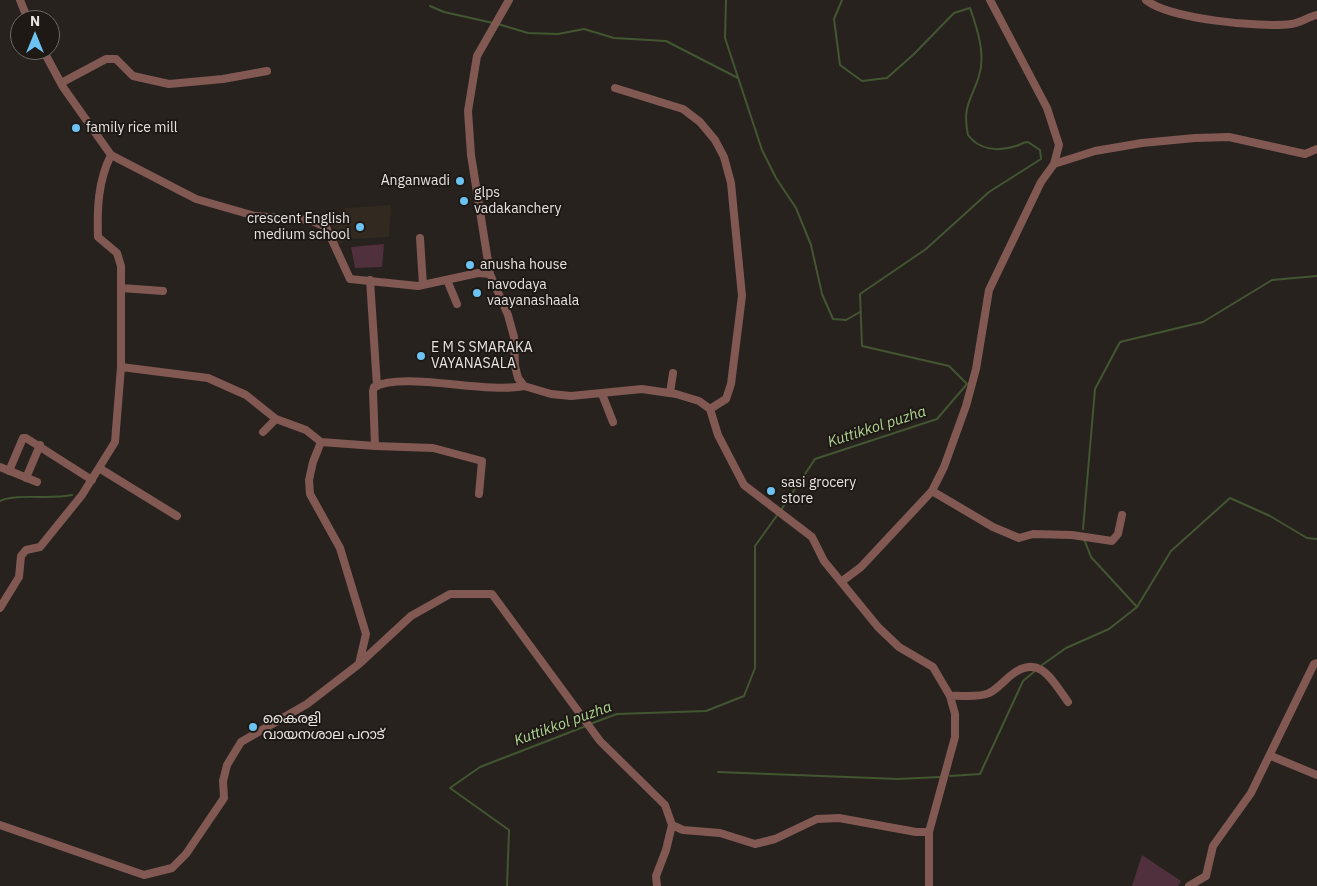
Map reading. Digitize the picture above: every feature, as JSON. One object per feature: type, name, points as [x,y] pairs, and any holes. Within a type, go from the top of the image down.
[{"type":"street","points":[[509,0],[477,56],[468,111],[471,155],[490,274],[508,315],[514,337],[515,366],[518,378],[524,386]]},
{"type":"street","points":[[841,582],[861,566],[932,491],[966,406],[976,369],[990,290],[1040,182],[1054,164],[1059,144],[1047,108],[990,0]]},
{"type":"street","points":[[1146,0],[1153,5],[1177,12],[1215,20],[1266,25],[1293,24],[1317,15]]},
{"type":"street","points":[[61,83],[106,59],[116,59],[133,76],[169,84],[223,79],[267,71]]},
{"type":"street","points":[[48,60],[61,83],[111,155],[196,199],[255,216],[310,220],[326,227],[350,279],[390,284],[423,285],[478,273],[490,274]]},
{"type":"street","points":[[615,88],[682,109],[700,122],[715,140],[724,156],[731,183],[742,296],[731,384],[726,399],[710,409]]},
{"type":"street","points":[[1054,164],[1095,151],[1142,143],[1194,138],[1229,137],[1305,154],[1317,149]]},
{"type":"street","points":[[0,608],[9,597],[19,577],[21,556],[26,550],[40,547],[82,495],[115,442],[121,367],[121,266],[117,252],[98,237],[97,210],[104,169],[111,155]]},
{"type":"street","points":[[420,238],[423,285]]},
{"type":"street","points":[[370,280],[377,386]]},
{"type":"street","points":[[448,280],[457,304]]},
{"type":"street","points":[[121,288],[163,291]]},
{"type":"street","points":[[121,367],[208,378],[246,395],[276,419],[306,430],[321,442],[433,448],[482,461],[479,494]]},
{"type":"street","points":[[670,393],[673,373]]},
{"type":"street","points":[[376,446],[373,391],[377,386],[403,381],[498,389],[524,386],[561,395],[602,394],[642,389],[670,393],[699,401],[710,409],[718,435],[744,485],[812,537],[824,561],[878,627],[899,647],[933,667],[950,696],[955,714],[955,737],[929,832],[929,886]]},
{"type":"street","points":[[602,394],[613,422]]},
{"type":"street","points":[[263,432],[276,419]]},
{"type":"street","points":[[9,470],[23,438],[40,445],[92,480]]},
{"type":"street","points":[[321,442],[313,462],[309,480],[310,494],[340,548],[366,634],[359,664]]},
{"type":"street","points":[[26,478],[40,445]]},
{"type":"street","points":[[0,467],[37,482]]},
{"type":"street","points":[[99,468],[176,516]]},
{"type":"street","points":[[932,491],[993,527],[1019,538],[1033,534],[1072,535],[1112,541],[1118,534],[1122,515]]},
{"type":"street","points":[[0,826],[144,875],[172,868],[186,854],[224,798],[222,781],[227,765],[241,742],[307,704],[359,664],[411,616],[450,594],[492,594],[600,741],[665,805],[672,825],[666,850],[656,876],[657,886]]},
{"type":"street","points":[[363,649],[377,647]]},
{"type":"street","points":[[1189,886],[1206,876],[1212,846],[1251,793],[1271,756],[1303,684],[1314,664],[1317,663]]},
{"type":"street","points":[[950,696],[988,694],[1018,669],[1030,665],[1035,666],[1051,678],[1068,702]]},
{"type":"street","points":[[1271,756],[1317,775]]},
{"type":"street","points":[[672,825],[683,830],[720,833],[755,844],[775,839],[817,819],[839,818],[916,832],[929,832]]},
{"type":"shaded area","name":"crescent English medium school","points":[[391,205],[389,237],[349,239],[339,244],[329,218],[346,208]]},
{"type":"shaded area","points":[[384,244],[382,267],[355,268],[351,247]]},
{"type":"shaded area","points":[[1142,855],[1181,881],[1178,886],[1132,886]]},
{"type":"waterway","points":[[726,0],[725,38],[762,150],[776,178],[796,208],[811,245],[822,294],[833,319],[846,320],[860,312]]},
{"type":"waterway","name":"Kuttikkol puzha","points":[[781,510],[815,459],[937,419],[967,384],[949,366],[862,346],[860,294],[926,249],[989,192],[1041,159],[1040,150],[1028,142],[1009,148],[996,149],[983,147],[968,135],[966,125],[968,104],[979,76],[982,59],[978,33],[970,8],[954,13],[914,54],[887,78],[862,81],[840,65],[834,19],[842,0]]},
{"type":"waterway","points":[[430,6],[444,12],[493,23]]},
{"type":"waterway","points":[[498,24],[528,33],[558,34],[584,29],[614,38],[666,41],[738,78]]},
{"type":"waterway","points":[[1083,529],[1095,389],[1120,342],[1203,322],[1272,280],[1317,276]]},
{"type":"waterway","points":[[0,501],[16,497],[72,495]]},
{"type":"waterway","points":[[1137,607],[1171,551],[1230,498],[1270,516],[1307,538],[1317,539]]},
{"type":"waterway","name":"Kuttikkol puzha","points":[[590,724],[617,714],[706,711],[744,696],[755,668],[755,546],[778,514]]},
{"type":"waterway","points":[[1042,665],[1066,648],[1109,629],[1137,607],[1091,557],[1084,539]]},
{"type":"waterway","points":[[950,776],[980,774],[1023,681],[1035,671]]},
{"type":"waterway","name":"Kuttikkol puzha","points":[[507,886],[509,830],[450,788],[480,767],[586,726]]},
{"type":"waterway","points":[[718,772],[898,779],[940,777]]},
{"type":"place","name":"family rice mill","points":[[76,128]]},
{"type":"place","name":"Anganwadi","points":[[460,181]]},
{"type":"place","name":"glps vadakanchery","points":[[464,201]]},
{"type":"place","name":"crescent English medium school","points":[[360,227]]},
{"type":"place","name":"anusha house","points":[[470,265]]},
{"type":"place","name":"navodaya vaayanashaala","points":[[477,293]]},
{"type":"place","name":"E M S SMARAKA VAYANASALA","points":[[421,356]]},
{"type":"place","name":"sasi grocery store","points":[[771,491]]},
{"type":"place","name":"കൈരളി വായനശാല പറാട്","points":[[253,727]]}]
